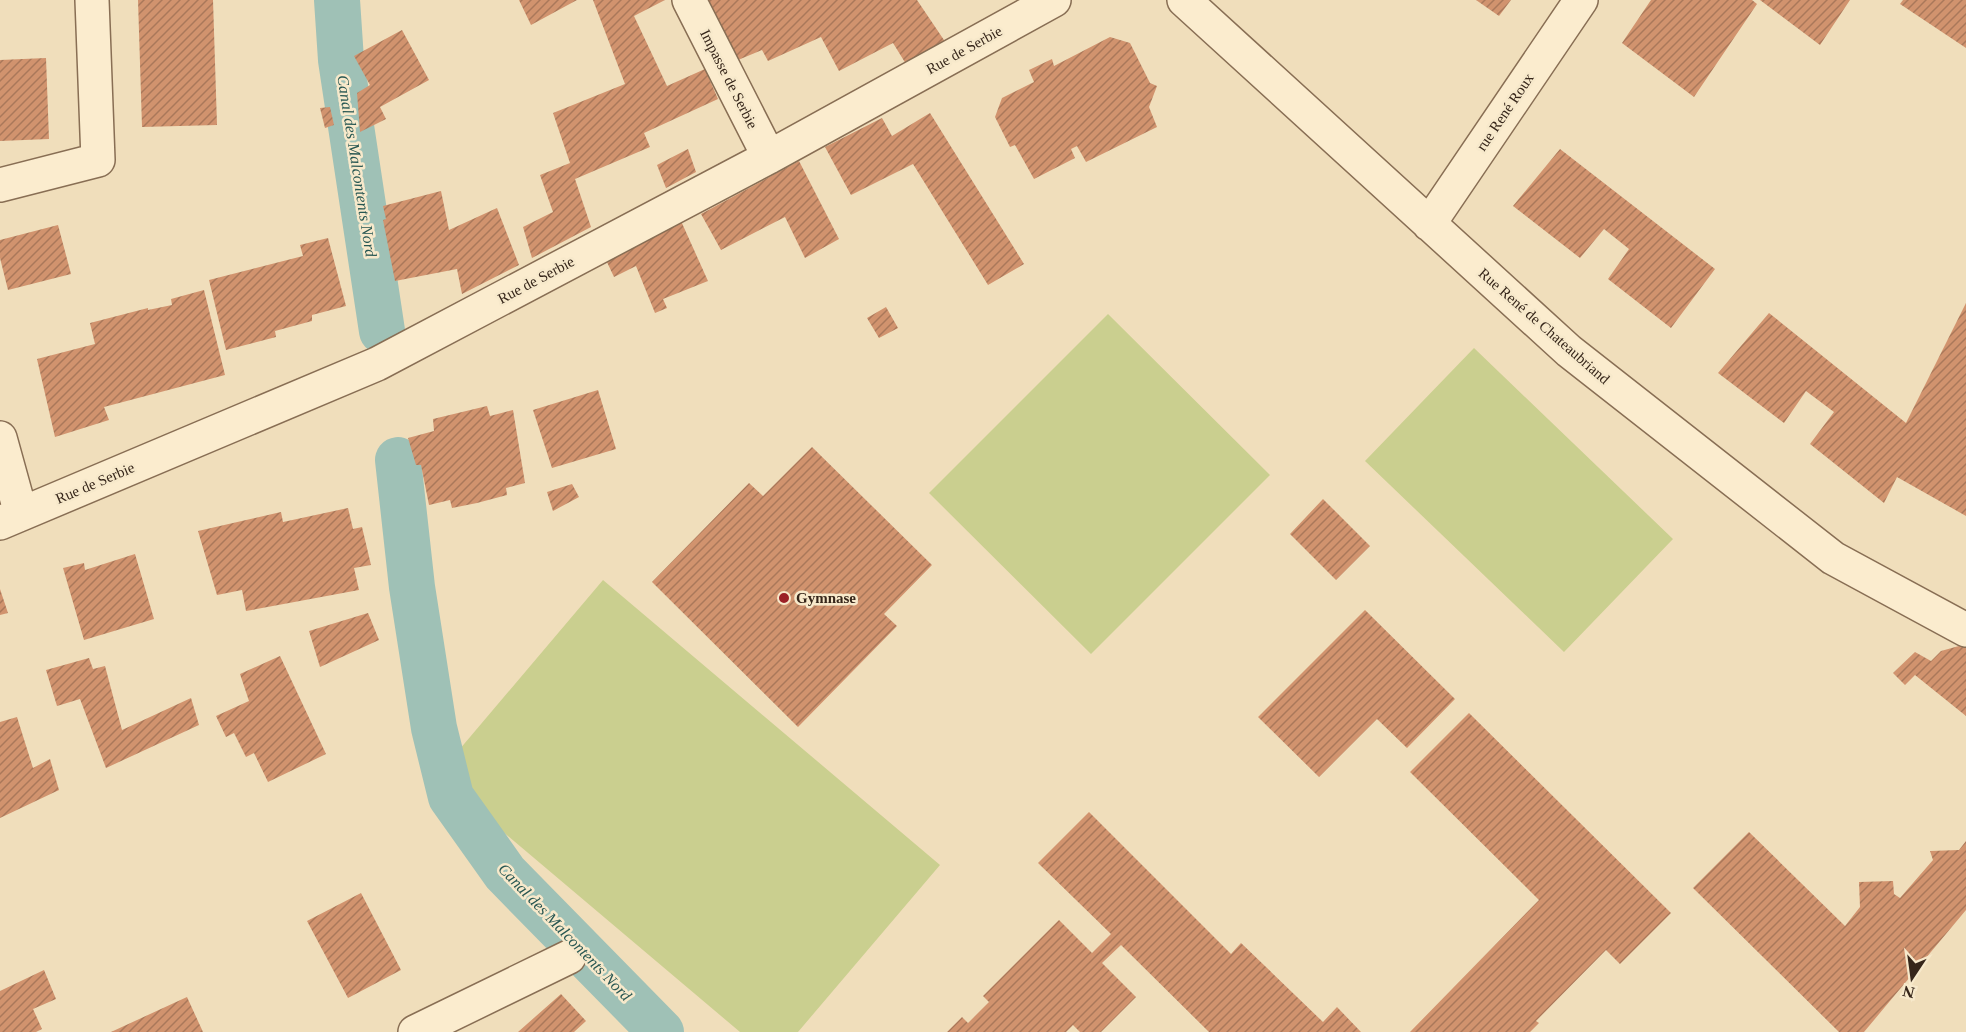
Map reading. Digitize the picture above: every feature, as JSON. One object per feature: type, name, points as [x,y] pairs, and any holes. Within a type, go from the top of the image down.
[{"type":"street","points":[[0,184],[98,160],[92,0]]},
{"type":"street","name":"Impasse de Serbie","points":[[689,0],[769,158]]},
{"type":"street","name":"Rue de Serbie","points":[[11,519],[387,359],[769,158],[1054,0]]},
{"type":"street","name":"Rue René de Chateaubriand","points":[[1184,0],[1569,351],[1833,558],[1966,630]]},
{"type":"street","name":"rue René Roux","points":[[1429,224],[1581,0]]},
{"type":"street","points":[[0,438],[11,519]]},
{"type":"street","points":[[415,1032],[569,957]]},
{"type":"green space","points":[[1108,314],[1270,475],[1091,654],[929,493]]},
{"type":"green space","points":[[1474,348],[1673,539],[1564,652],[1365,461]]},
{"type":"green space","points":[[603,580],[940,865],[798,1032],[740,1032],[437,776]]},
{"type":"building","points":[[138,0],[213,0],[217,125],[142,127]]},
{"type":"building","points":[[519,0],[577,0],[531,25]]},
{"type":"building","points":[[593,0],[665,0],[634,16],[667,86],[705,69],[718,99],[644,133],[650,147],[575,179],[591,227],[532,258],[523,227],[553,212],[540,175],[570,163],[553,113],[625,84]]},
{"type":"building","points":[[708,0],[917,0],[946,43],[906,64],[893,43],[839,71],[821,37],[768,61],[762,50],[738,60]]},
{"type":"building","points":[[1476,0],[1511,0],[1499,16]]},
{"type":"building","points":[[1651,0],[1752,0],[1757,4],[1694,97],[1622,43]]},
{"type":"building","points":[[1760,0],[1850,0],[1820,45]]},
{"type":"building","points":[[1903,0],[1966,0],[1966,48],[1900,4]]},
{"type":"building","points":[[402,30],[429,80],[380,107],[386,119],[360,132],[357,93],[370,85],[354,56]]},
{"type":"building","points":[[1110,37],[1130,43],[1150,83],[1157,86],[1149,107],[1157,127],[1086,162],[1077,146],[1071,149],[1075,158],[1034,179],[1015,145],[1010,147],[995,117],[1002,98],[1034,82],[1029,70],[1052,59],[1054,66]]},
{"type":"building","points":[[46,58],[49,139],[0,141],[0,60]]},
{"type":"building","points":[[330,107],[334,125],[325,128],[320,108]]},
{"type":"building","points":[[930,113],[1024,264],[988,285],[913,164],[851,195],[825,147],[882,118],[892,136]]},
{"type":"building","points":[[688,149],[696,172],[666,188],[657,165]]},
{"type":"building","points":[[1560,149],[1715,269],[1671,328],[1608,279],[1629,249],[1604,229],[1580,258],[1513,206]]},
{"type":"building","points":[[799,161],[839,239],[805,258],[785,217],[721,250],[701,214]]},
{"type":"building","points":[[441,191],[449,230],[497,208],[519,265],[462,294],[457,269],[395,281],[383,220],[386,219],[383,206]]},
{"type":"building","points":[[681,221],[708,281],[663,299],[667,308],[655,313],[636,266],[614,277],[606,260]]},
{"type":"building","points":[[58,225],[71,274],[8,290],[0,258],[0,240]]},
{"type":"building","points":[[328,238],[346,306],[312,315],[312,321],[275,331],[276,337],[226,350],[209,280],[303,256],[300,245]]},
{"type":"building","points":[[204,290],[225,375],[104,407],[109,420],[55,437],[37,359],[95,344],[90,323],[148,308],[148,310],[172,305],[171,299]]},
{"type":"building","points":[[1966,303],[1966,516],[1897,477],[1884,503],[1810,444],[1834,412],[1806,391],[1784,423],[1718,373],[1769,313],[1906,423]]},
{"type":"building","points":[[886,307],[898,328],[879,338],[867,318]]},
{"type":"building","points":[[598,390],[616,449],[552,468],[533,410]]},
{"type":"building","points":[[487,406],[490,416],[513,410],[525,483],[506,488],[507,495],[477,503],[452,508],[450,500],[429,505],[421,465],[416,465],[408,438],[434,431],[433,419]]},
{"type":"building","name":"Gymnase","points":[[812,447],[932,565],[884,614],[897,626],[798,727],[652,582],[749,483],[763,496]]},
{"type":"building","points":[[572,484],[579,497],[553,511],[547,492]]},
{"type":"building","points":[[1323,499],[1370,546],[1336,580],[1290,534]]},
{"type":"building","points":[[348,508],[353,529],[362,527],[371,565],[354,568],[359,590],[246,611],[242,590],[217,595],[198,531],[281,512],[283,522]]},
{"type":"building","points":[[135,554],[154,619],[84,640],[63,568],[84,563],[85,570]]},
{"type":"building","points":[[0,589],[8,613],[0,615]]},
{"type":"building","points":[[1365,610],[1455,699],[1407,748],[1377,719],[1319,777],[1258,717]]},
{"type":"building","points":[[368,613],[379,640],[320,667],[309,631]]},
{"type":"building","points":[[1966,644],[1966,716],[1915,675],[1905,685],[1893,673],[1915,652],[1931,661],[1941,651]]},
{"type":"building","points":[[280,656],[326,754],[268,782],[254,753],[246,757],[234,733],[226,737],[216,716],[249,701],[240,674]]},
{"type":"building","points":[[89,658],[93,669],[105,666],[122,730],[191,698],[199,725],[106,768],[80,699],[57,706],[46,670]]},
{"type":"building","points":[[1469,713],[1671,913],[1620,964],[1606,950],[1536,1021],[1539,1023],[1530,1032],[1410,1032],[1539,900],[1410,772]]},
{"type":"building","points":[[17,717],[33,768],[50,759],[59,790],[0,818],[0,722]]},
{"type":"building","points":[[1089,812],[1231,954],[1241,943],[1323,1022],[1337,1007],[1361,1032],[1209,1032],[1121,945],[1102,963],[1136,997],[1101,1032],[1080,1032],[1073,1025],[1066,1032],[947,1032],[962,1017],[968,1023],[989,1002],[983,996],[1059,920],[1092,953],[1111,934],[1038,863]]},
{"type":"building","points":[[1749,832],[1845,926],[1860,907],[1859,882],[1893,881],[1894,894],[1900,898],[1933,860],[1930,851],[1959,850],[1966,841],[1966,910],[1864,1032],[1839,1032],[1693,888]]},
{"type":"building","points":[[361,893],[401,970],[348,998],[307,921]]},
{"type":"building","points":[[44,970],[56,999],[33,1009],[42,1029],[36,1032],[0,1032],[0,991]]},
{"type":"building","points":[[561,994],[586,1021],[574,1032],[518,1032]]},
{"type":"building","points":[[187,997],[203,1032],[111,1032]]},
{"type":"waterway","name":"Canal des Malcontents Nord","points":[[337,0],[341,60],[382,331]]},
{"type":"waterway","name":"Canal des Malcontents Nord","points":[[398,460],[412,587],[434,728],[451,797],[505,873],[661,1032]]},
{"type":"place","name":"Gymnase","points":[[784,598]]}]
